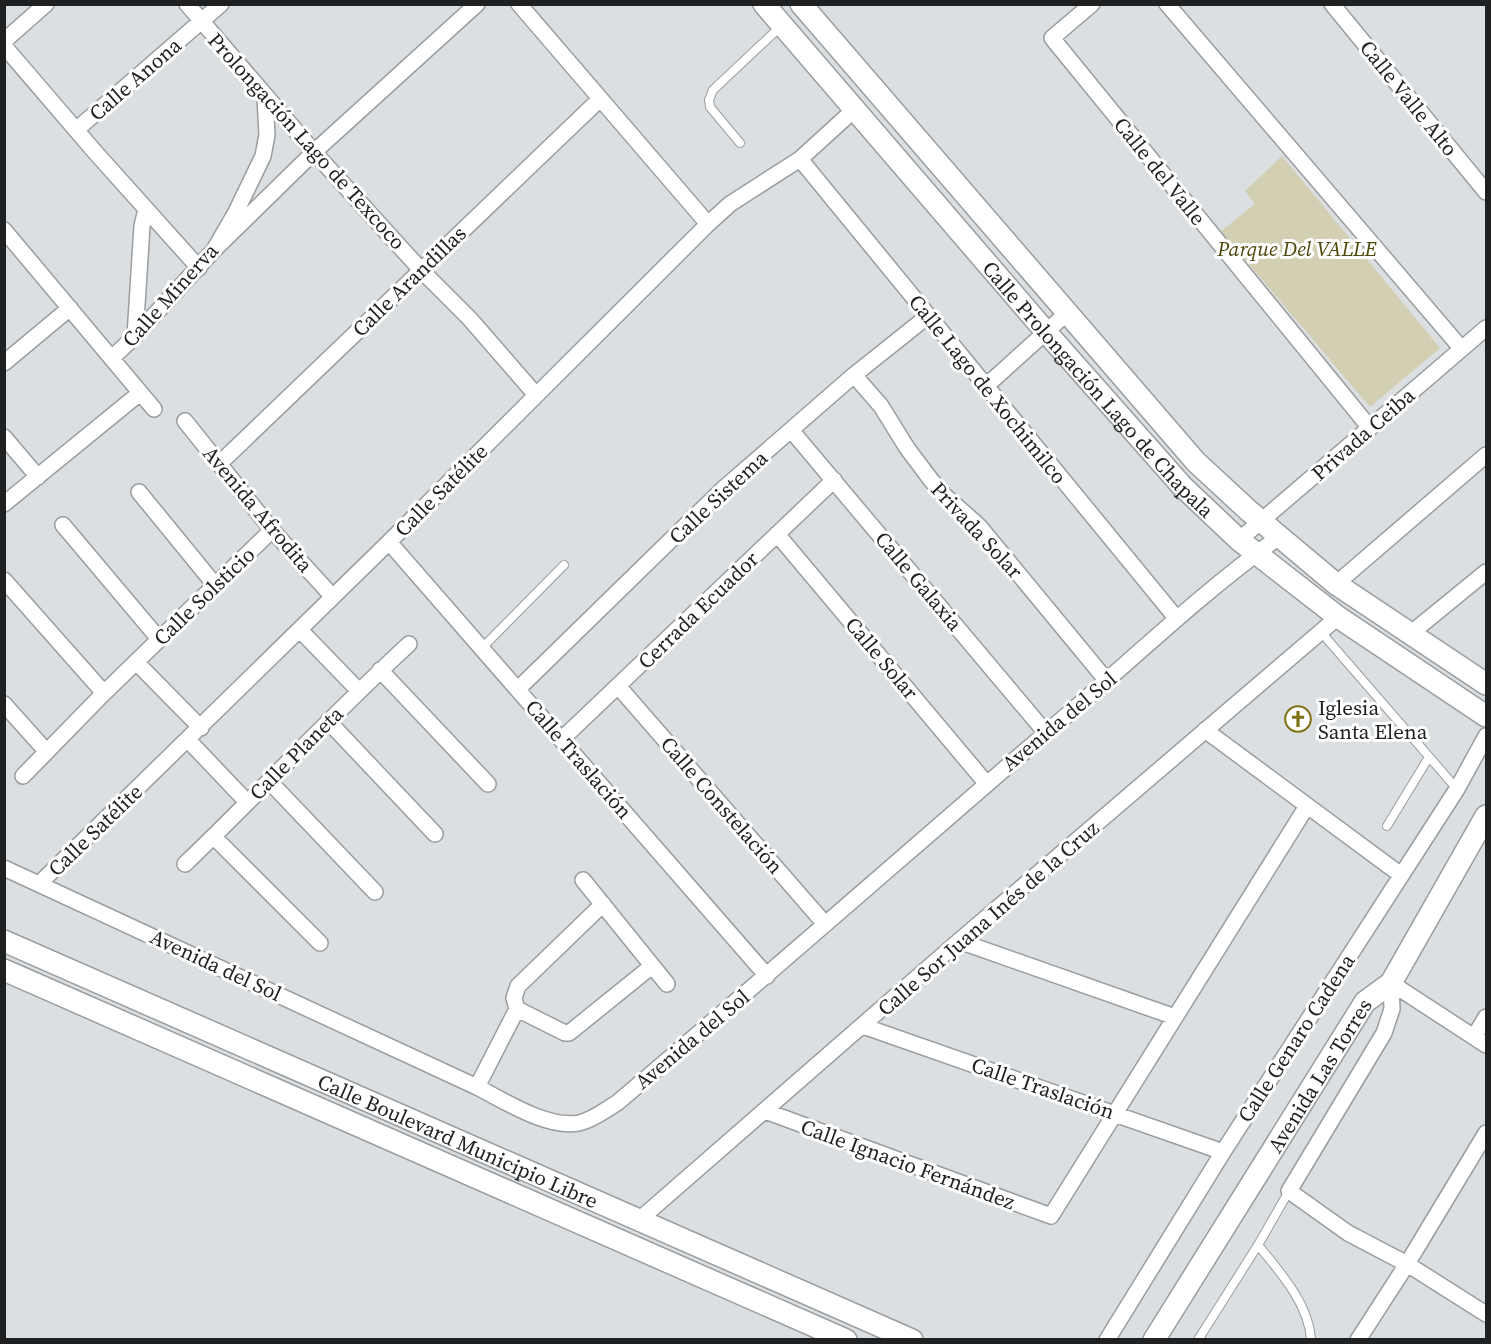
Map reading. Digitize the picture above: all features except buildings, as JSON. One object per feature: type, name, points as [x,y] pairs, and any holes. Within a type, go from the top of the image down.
[{"type":"main road","name":"Calle Prolongación Lago de Chapala","points":[[764,4],[1046,332],[1182,486],[1239,540],[1338,617],[1486,716]]},
{"type":"main road","name":"Calle Prolongación Lago de Chapala","points":[[801,4],[1196,462],[1279,537],[1336,584],[1486,684]]},
{"type":"main road","name":"Avenida Las Torres","points":[[1154,1340],[1365,1002],[1391,984],[1486,816]]},
{"type":"main road","name":"Calle Boulevard Municipio Libre","points":[[4,941],[912,1340]]},
{"type":"main road","name":"Calle Boulevard Municipio Libre","points":[[4,970],[846,1340]]},
{"type":"street","points":[[4,41],[46,4]]},
{"type":"street","name":"Prolongación Lago de Texcoco","points":[[187,4],[314,152],[421,270],[470,319],[536,395]]},
{"type":"street","name":"Calle Anona","points":[[76,130],[221,4]]},
{"type":"street","points":[[214,250],[314,152],[477,4]]},
{"type":"street","points":[[519,4],[708,224]]},
{"type":"street","name":"Calle del Valle","points":[[1092,4],[1052,38],[1370,428]]},
{"type":"street","points":[[1167,4],[1461,348]]},
{"type":"street","name":"Calle Valle Alto","points":[[1334,5],[1486,192]]},
{"type":"street","points":[[4,46],[199,268]]},
{"type":"street","name":"Calle Minerva","points":[[112,358],[214,250],[236,212],[263,156],[267,135],[265,96]]},
{"type":"street","name":"Calle Arandillas","points":[[219,464],[600,99]]},
{"type":"street","name":"Calle Satélite","points":[[39,884],[201,728],[708,224],[730,204],[800,159],[855,110]]},
{"type":"street","name":"Calle Lago de Xochimilco","points":[[800,159],[1177,619]]},
{"type":"street","points":[[135,336],[142,226],[146,209]]},
{"type":"street","points":[[4,230],[154,409]]},
{"type":"street","points":[[4,363],[70,308]]},
{"type":"street","points":[[986,386],[1067,313]]},
{"type":"street","name":"Calle Sistema","points":[[518,690],[723,489],[854,375],[928,315]]},
{"type":"street","name":"Privada Ceiba","points":[[1239,540],[1486,328]]},
{"type":"street","name":"Privada Solar","points":[[854,375],[881,406],[907,448],[931,480],[944,495],[979,526],[1107,681]]},
{"type":"street","points":[[4,504],[141,393]]},
{"type":"street","name":"Avenida Afrodita","points":[[185,421],[272,530],[332,596]]},
{"type":"street","name":"Calle Galaxia","points":[[791,429],[1046,733]]},
{"type":"street","points":[[4,437],[38,477]]},
{"type":"street","points":[[1336,584],[1486,455]]},
{"type":"street","name":"Cerrada Ecuador","points":[[562,739],[834,480]]},
{"type":"street","points":[[139,492],[215,585]]},
{"type":"street","points":[[63,525],[159,639]]},
{"type":"street","name":"Calle Solsticio","points":[[23,776],[104,693],[272,530]]},
{"type":"street","name":"Calle Solar","points":[[777,534],[986,783]]},
{"type":"street","name":"Avenida del Sol","points":[[4,868],[545,1119],[564,1124],[580,1123],[617,1103],[767,976],[1177,619],[1256,553],[1279,537]]},
{"type":"street","name":"Calle Traslación","points":[[389,542],[767,976]]},
{"type":"street","points":[[1410,634],[1486,572]]},
{"type":"street","points":[[4,580],[104,693]]},
{"type":"street","name":"Calle Sor Juana Inés de la Cruz","points":[[639,1220],[959,941],[1338,617]]},
{"type":"street","points":[[300,630],[359,691]]},
{"type":"street","name":"Calle Planeta","points":[[185,864],[409,644]]},
{"type":"street","name":"Calle Solsticio","points":[[136,662],[201,728]]},
{"type":"street","points":[[380,670],[488,784]]},
{"type":"street","name":"Calle Constelación","points":[[618,686],[825,924]]},
{"type":"street","points":[[4,704],[46,751]]},
{"type":"street","points":[[328,722],[435,834]]},
{"type":"street","points":[[1205,730],[1401,875]]},
{"type":"street","name":"Calle Genaro Cadena","points":[[1107,1340],[1223,1152],[1456,789],[1486,736]]},
{"type":"street","points":[[188,740],[247,802]]},
{"type":"street","points":[[270,782],[375,892]]},
{"type":"street","points":[[1115,1113],[1307,806]]},
{"type":"street","points":[[214,837],[320,943]]},
{"type":"street","points":[[583,880],[667,984]]},
{"type":"street","points":[[477,1087],[517,1009],[514,998],[518,986],[603,904]]},
{"type":"street","points":[[959,941],[1175,1017]]},
{"type":"street","points":[[517,1009],[569,1033],[652,966]]},
{"type":"street","points":[[1391,984],[1480,1041],[1486,1017]]},
{"type":"street","points":[[1391,984],[1392,1009],[1384,1033],[1289,1191],[1348,1233],[1407,1264],[1486,1314]]},
{"type":"street","name":"Calle Traslación","points":[[863,1026],[1223,1152]]},
{"type":"street","name":"Calle Ignacio Fernández","points":[[765,1111],[1051,1216],[1115,1113]]},
{"type":"street","points":[[1358,1340],[1486,1133]]},
{"type":"lane","points":[[740,143],[710,107],[709,100],[713,90],[782,25]]},
{"type":"lane","points":[[482,648],[564,565]]},
{"type":"lane","points":[[1320,631],[1456,789]]},
{"type":"lane","points":[[1387,826],[1429,757]]},
{"type":"lane","points":[[1198,1340],[1289,1191]]},
{"type":"lane","points":[[1258,1245],[1288,1283],[1304,1312],[1310,1327],[1311,1340]]},
{"type":"green space","name":"Parque Del VALLE","points":[[1282,156],[1440,348],[1370,407],[1221,231],[1255,204],[1245,191]]},
{"type":"place","name":"Iglesia Santa Elena","points":[[1298,719]]}]
